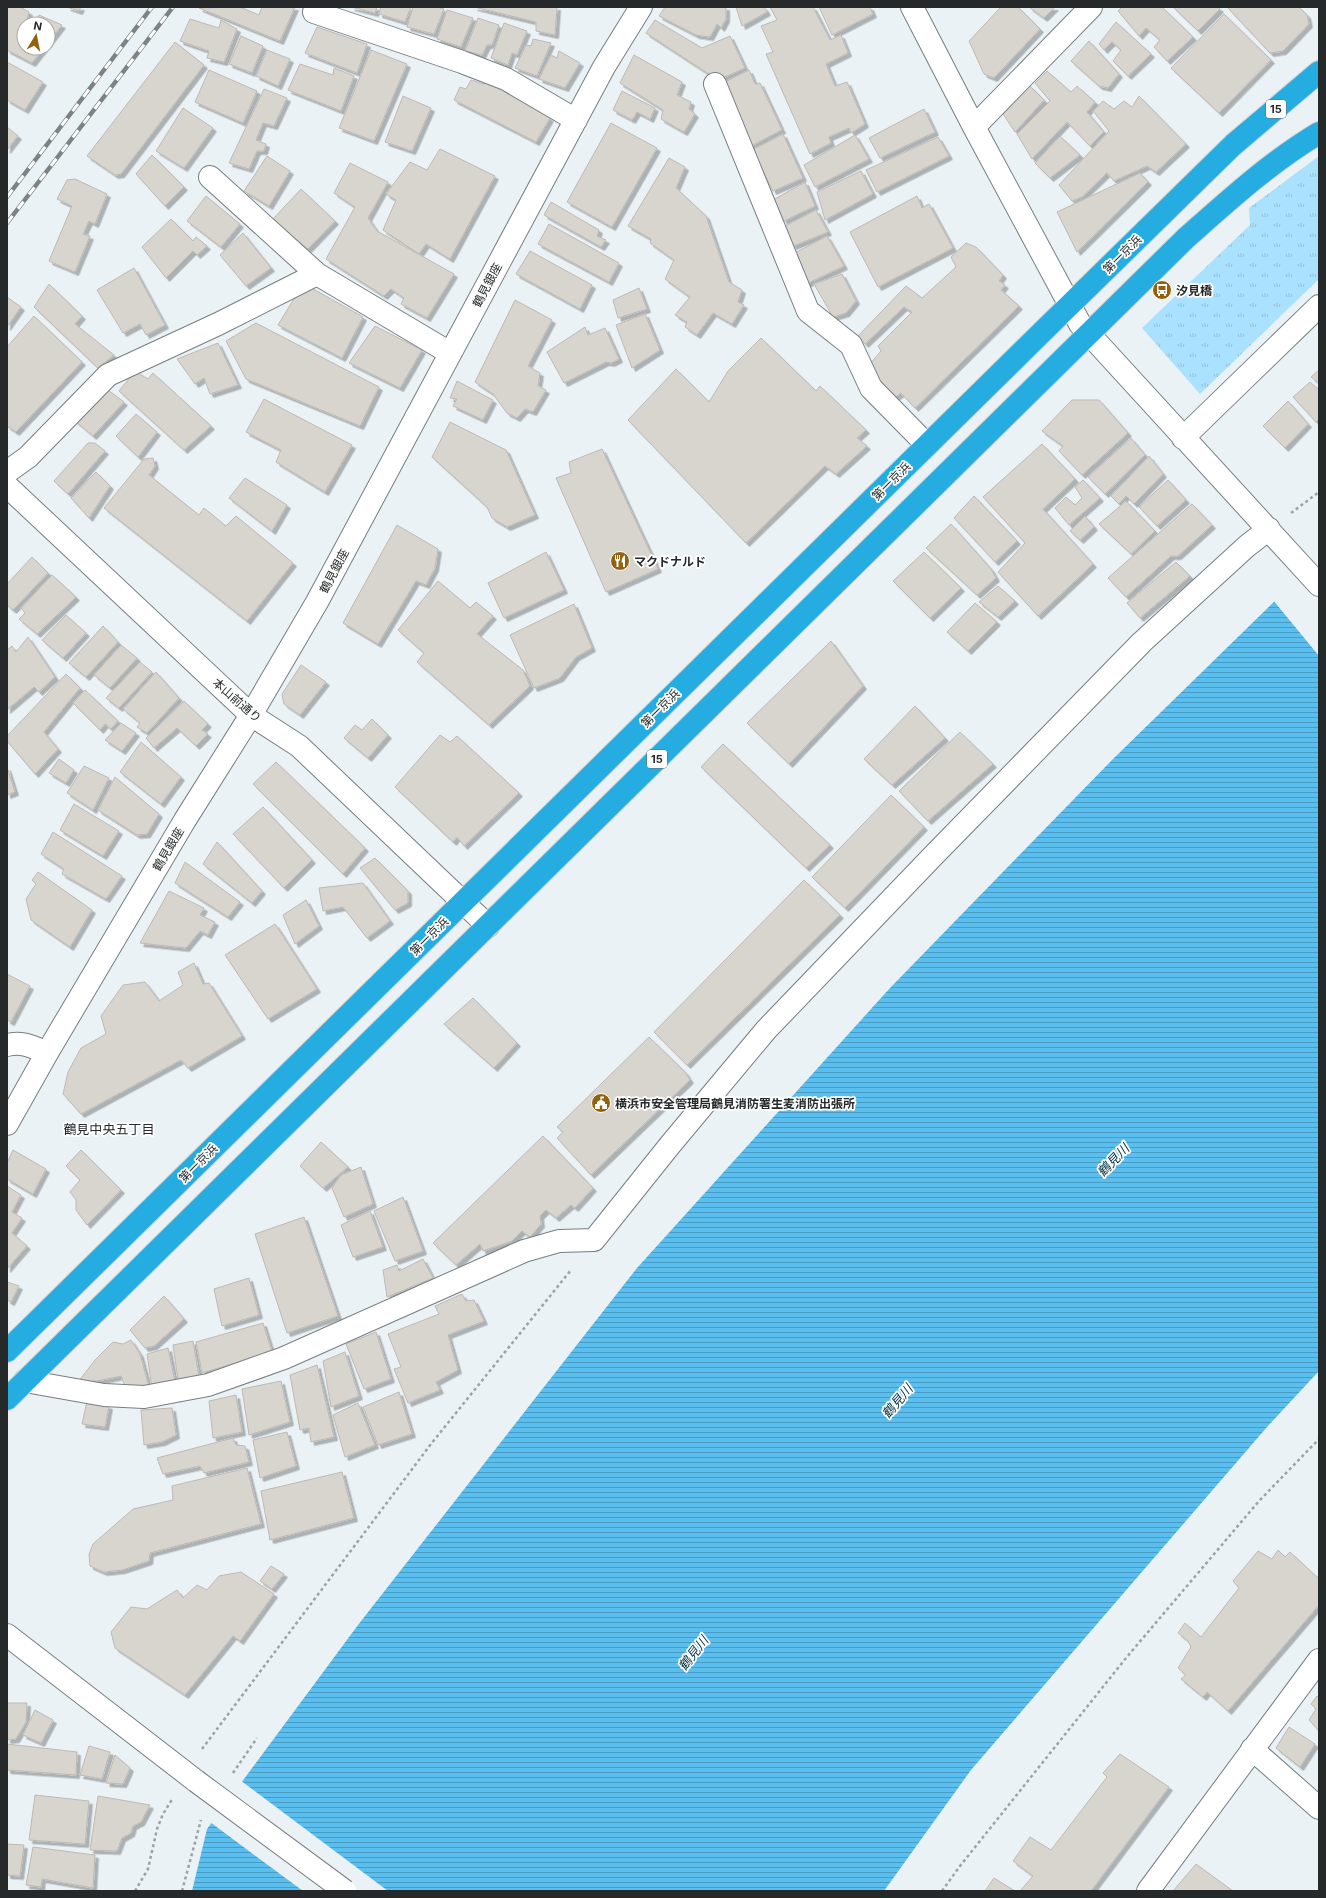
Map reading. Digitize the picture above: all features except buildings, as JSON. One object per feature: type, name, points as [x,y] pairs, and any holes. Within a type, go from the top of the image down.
[{"type":"highway","name":"第一京浜","points":[[7,1351],[1233,145],[1319,72]]},
{"type":"highway","name":"15","points":[[7,1399],[1186,238],[1238,192],[1288,152],[1319,133]]},
{"type":"street","name":"鶴見銀座","points":[[7,1124],[47,1053],[185,820],[251,715],[317,602],[604,67],[641,7]]},
{"type":"street","points":[[912,7],[1069,306],[1088,334],[1319,584]]},
{"type":"street","points":[[974,127],[1091,7]]},
{"type":"street","points":[[314,12],[506,79],[576,120]]},
{"type":"street","points":[[715,84],[808,311],[851,345],[871,388],[927,446]]},
{"type":"street","points":[[210,177],[317,274],[450,354]]},
{"type":"street","points":[[7,472],[28,457],[108,375],[218,324],[317,274]]},
{"type":"street","points":[[1184,438],[1319,306]]},
{"type":"street","name":"本山前通り","points":[[7,486],[251,715],[299,746],[488,926]]},
{"type":"street","points":[[25,1381],[104,1395],[144,1397],[208,1385],[284,1358],[524,1251],[559,1240],[594,1240],[670,1145],[766,1030],[1142,642],[1247,546],[1269,529]]},
{"type":"street","points":[[7,1044],[15,1043],[30,1045],[47,1053]]},
{"type":"street","points":[[7,1635],[196,1781],[345,1891]]},
{"type":"street","points":[[1148,1891],[1319,1660]]},
{"type":"street","points":[[1252,1749],[1319,1808]]},
{"type":"path","points":[[1292,512],[1319,492]]},
{"type":"path","points":[[199,1754],[431,1444],[594,1240]]},
{"type":"path","points":[[942,1891],[960,1866],[1126,1658],[1259,1501],[1319,1439]]},
{"type":"path","points":[[134,1891],[148,1869],[157,1829],[163,1814],[175,1795]]},
{"type":"green space","points":[[1319,156],[1319,279],[1200,394],[1142,328],[1250,225],[1249,208]]},
{"type":"water","name":"鶴見川","points":[[1319,558],[1319,1371],[1267,1427],[971,1770],[884,1891],[192,1891],[207,1829],[358,1625],[637,1268],[890,988],[1113,759]]},
{"type":"pier","points":[[1319,556],[1319,656],[1273,600]]},
{"type":"pier","points":[[240,1780],[388,1891],[303,1891],[210,1822]]},
{"type":"railway","points":[[7,197],[152,7]]},
{"type":"railway","points":[[7,223],[173,7]]},
{"type":"place","name":"汐見橋","points":[[1162,290]]},
{"type":"place","name":"マクドナルド","points":[[620,561]]},
{"type":"place","name":"横浜市安全管理局鶴見消防署生麦消防出張所","points":[[601,1103]]},
{"type":"district","name":"鶴見中央五丁目","points":[[109,1129]]}]
